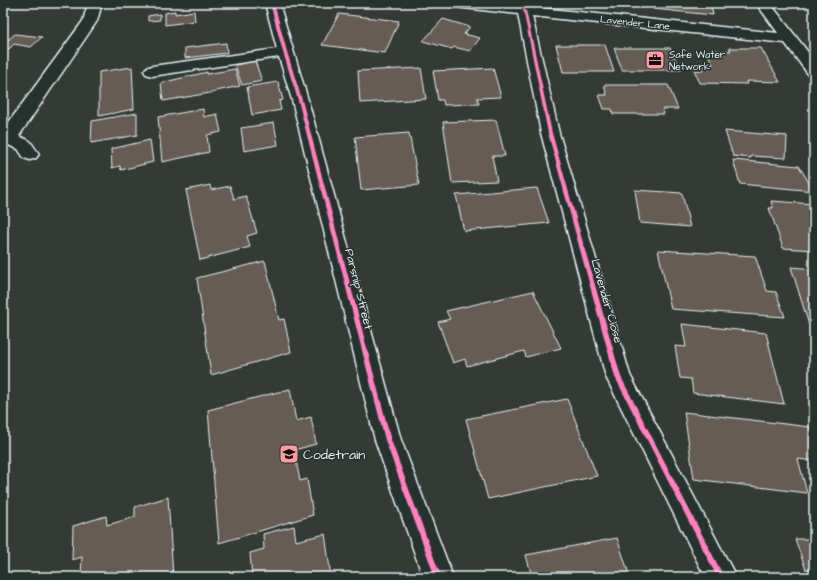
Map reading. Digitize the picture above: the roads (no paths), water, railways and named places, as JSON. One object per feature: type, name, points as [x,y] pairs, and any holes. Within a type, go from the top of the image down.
[{"type":"street","points":[[30,154],[24,144],[5,137],[90,21],[95,3]]},
{"type":"street","name":"Parsnip Street","points":[[272,3],[300,100],[388,440],[438,577]]},
{"type":"street","name":"Lavender Lane","points":[[455,3],[791,39]]},
{"type":"street","points":[[763,3],[814,71]]},
{"type":"street","name":"Lavender Close","points":[[524,10],[550,133],[618,377],[721,577]]},
{"type":"street","points":[[152,71],[285,52]]},
{"type":"place","name":"Safe Water Network","points":[[655,60]]},
{"type":"place","name":"Codetrain","points":[[289,454]]}]
